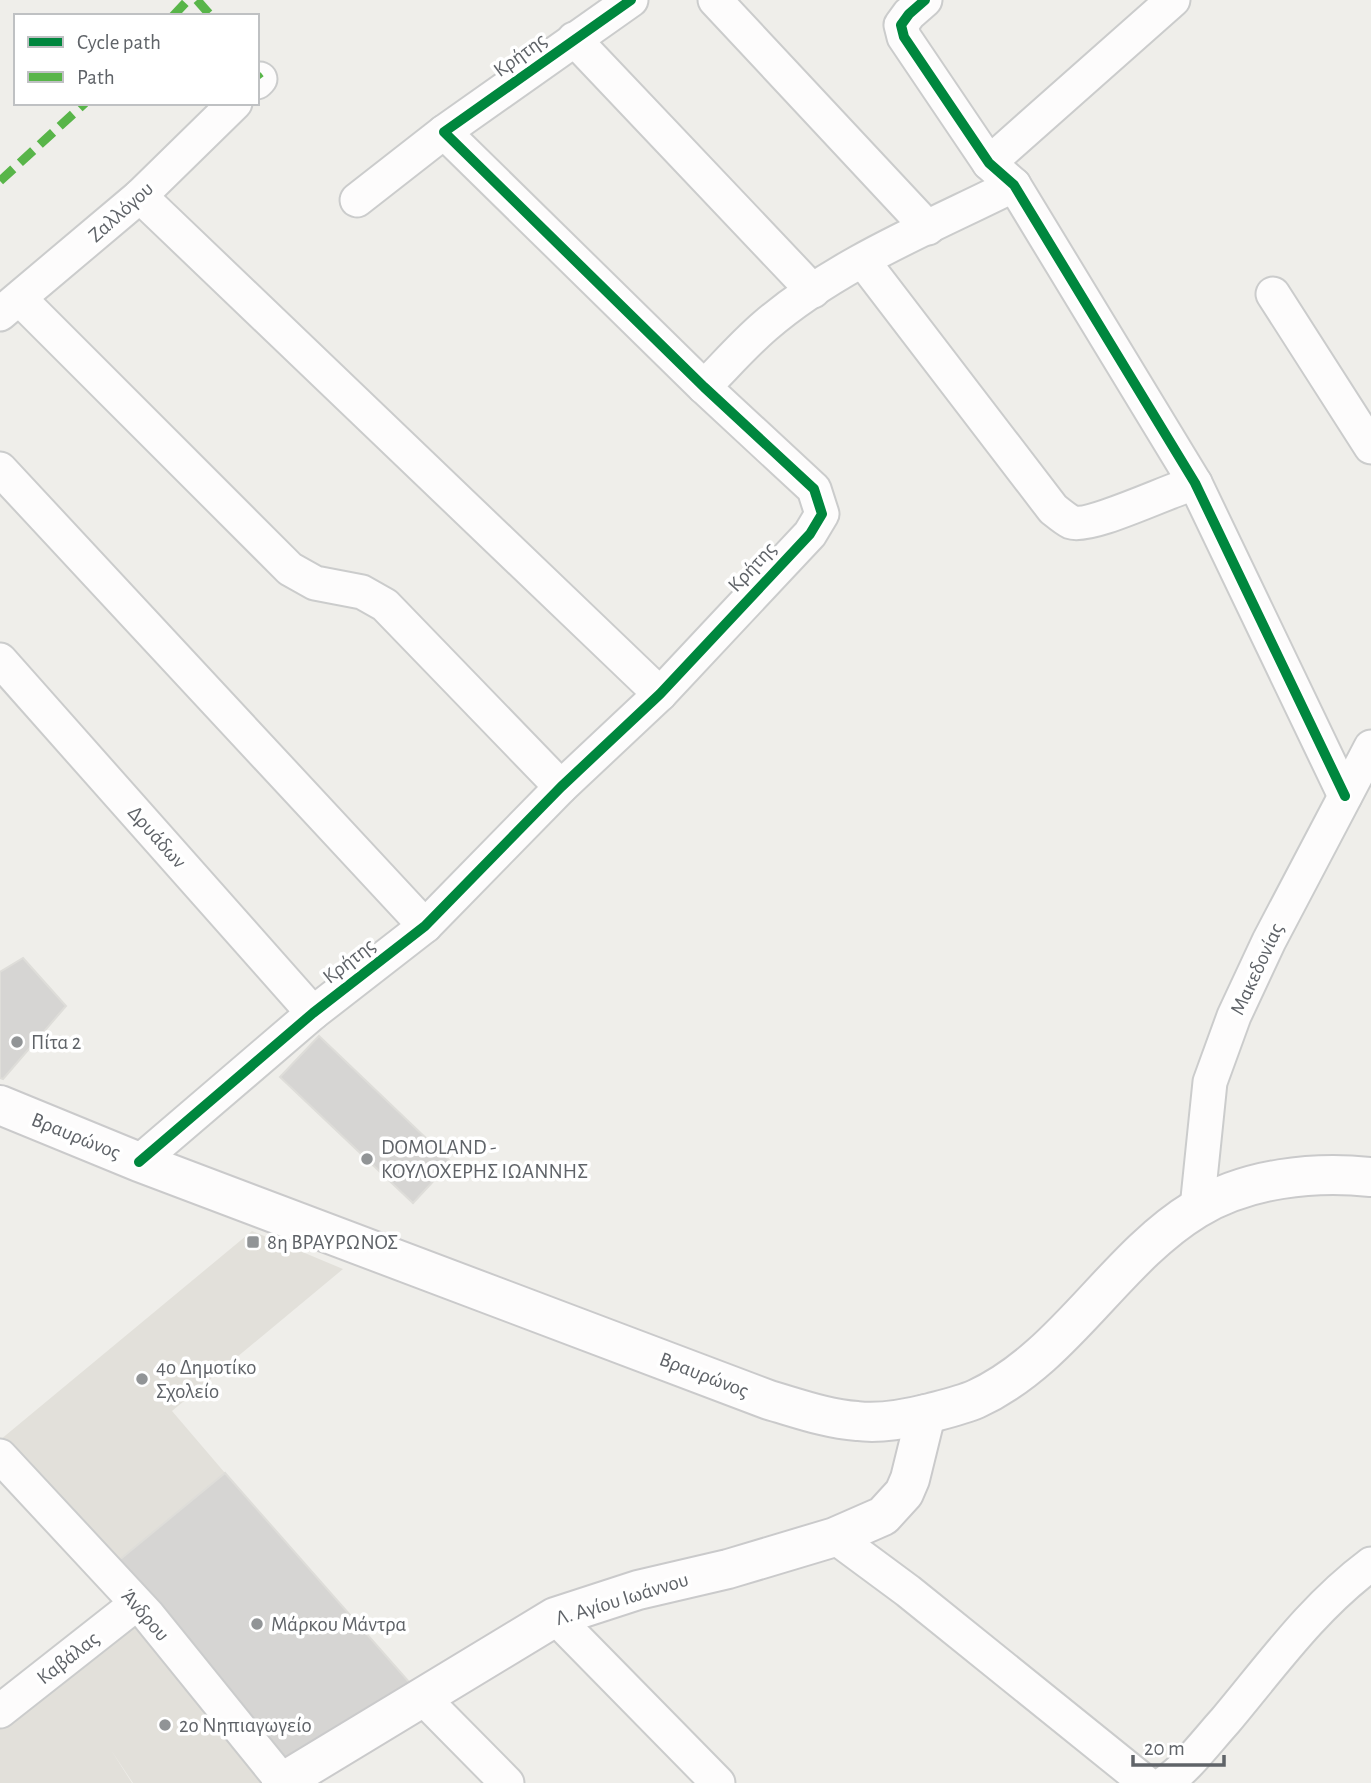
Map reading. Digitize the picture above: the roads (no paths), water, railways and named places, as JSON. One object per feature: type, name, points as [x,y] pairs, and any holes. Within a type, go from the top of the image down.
[{"type":"main road","name":"Βραυρώνος","points":[[0,1105],[139,1162],[769,1400],[856,1422],[902,1420],[976,1399],[1027,1364],[1171,1226],[1220,1196],[1267,1182],[1326,1175],[1371,1177]]},
{"type":"main road","name":"Λ. Αγίου Ιωάννου","points":[[282,1782],[424,1699],[555,1617],[638,1590],[729,1569],[835,1537],[883,1516],[904,1493],[916,1464],[926,1414]]},
{"type":"street","name":"Κρήτης","points":[[139,1162],[313,1013],[425,926],[561,787],[660,694],[810,534],[822,514],[814,489],[704,387],[444,132],[631,0]]},
{"type":"street","points":[[715,0],[928,228]]},
{"type":"street","points":[[925,0],[909,13],[901,25],[904,37],[989,163],[1014,185],[1195,483],[1345,796]]},
{"type":"street","points":[[989,163],[1173,0]]},
{"type":"street","points":[[573,39],[813,291]]},
{"type":"street","name":"Ζαλλόγου","points":[[10,307],[140,196],[233,105]]},
{"type":"street","points":[[357,200],[444,132]]},
{"type":"street","points":[[704,387],[765,326],[813,291],[863,261],[1014,185]]},
{"type":"street","points":[[140,196],[660,694]]},
{"type":"street","points":[[863,261],[1053,509],[1072,522],[1092,522],[1170,489],[1195,483]]},
{"type":"street","points":[[1273,294],[1371,447]]},
{"type":"street","points":[[10,307],[290,569],[315,583],[362,592],[386,605],[561,787]]},
{"type":"street","points":[[0,469],[425,926]]},
{"type":"street","name":"Δρυάδων","points":[[0,660],[313,1013]]},
{"type":"street","name":"Μακεδονίας","points":[[1197,1208],[1210,1082],[1234,1016],[1269,941],[1371,747]]},
{"type":"street","name":"Άνδρου","points":[[0,1455],[136,1604],[282,1782]]},
{"type":"street","points":[[835,1537],[908,1591],[1146,1783]]},
{"type":"street","points":[[1165,1783],[1210,1738],[1298,1629],[1337,1589],[1371,1564]]},
{"type":"street","name":"Καβάλας","points":[[0,1711],[136,1604]]},
{"type":"street","points":[[555,1617],[718,1783]]},
{"type":"street","points":[[424,1699],[507,1783]]},
{"type":"place","name":"Πίτα 2","points":[[17,1042]]},
{"type":"place","name":"DOMOLAND - ΚΟΥΛΟΧΕΡΗΣ ΙΩΑΝΝΗΣ","points":[[367,1159]]},
{"type":"place","name":"8η ΒΡΑΥΡΩΝΟΣ","points":[[253,1242]]},
{"type":"place","name":"4ο Δημοτίκο Σχολείο","points":[[142,1379]]},
{"type":"place","name":"Μάρκου Μάντρα","points":[[257,1624]]},
{"type":"place","name":"2ο Νηπιαγωγείο","points":[[165,1725]]}]
